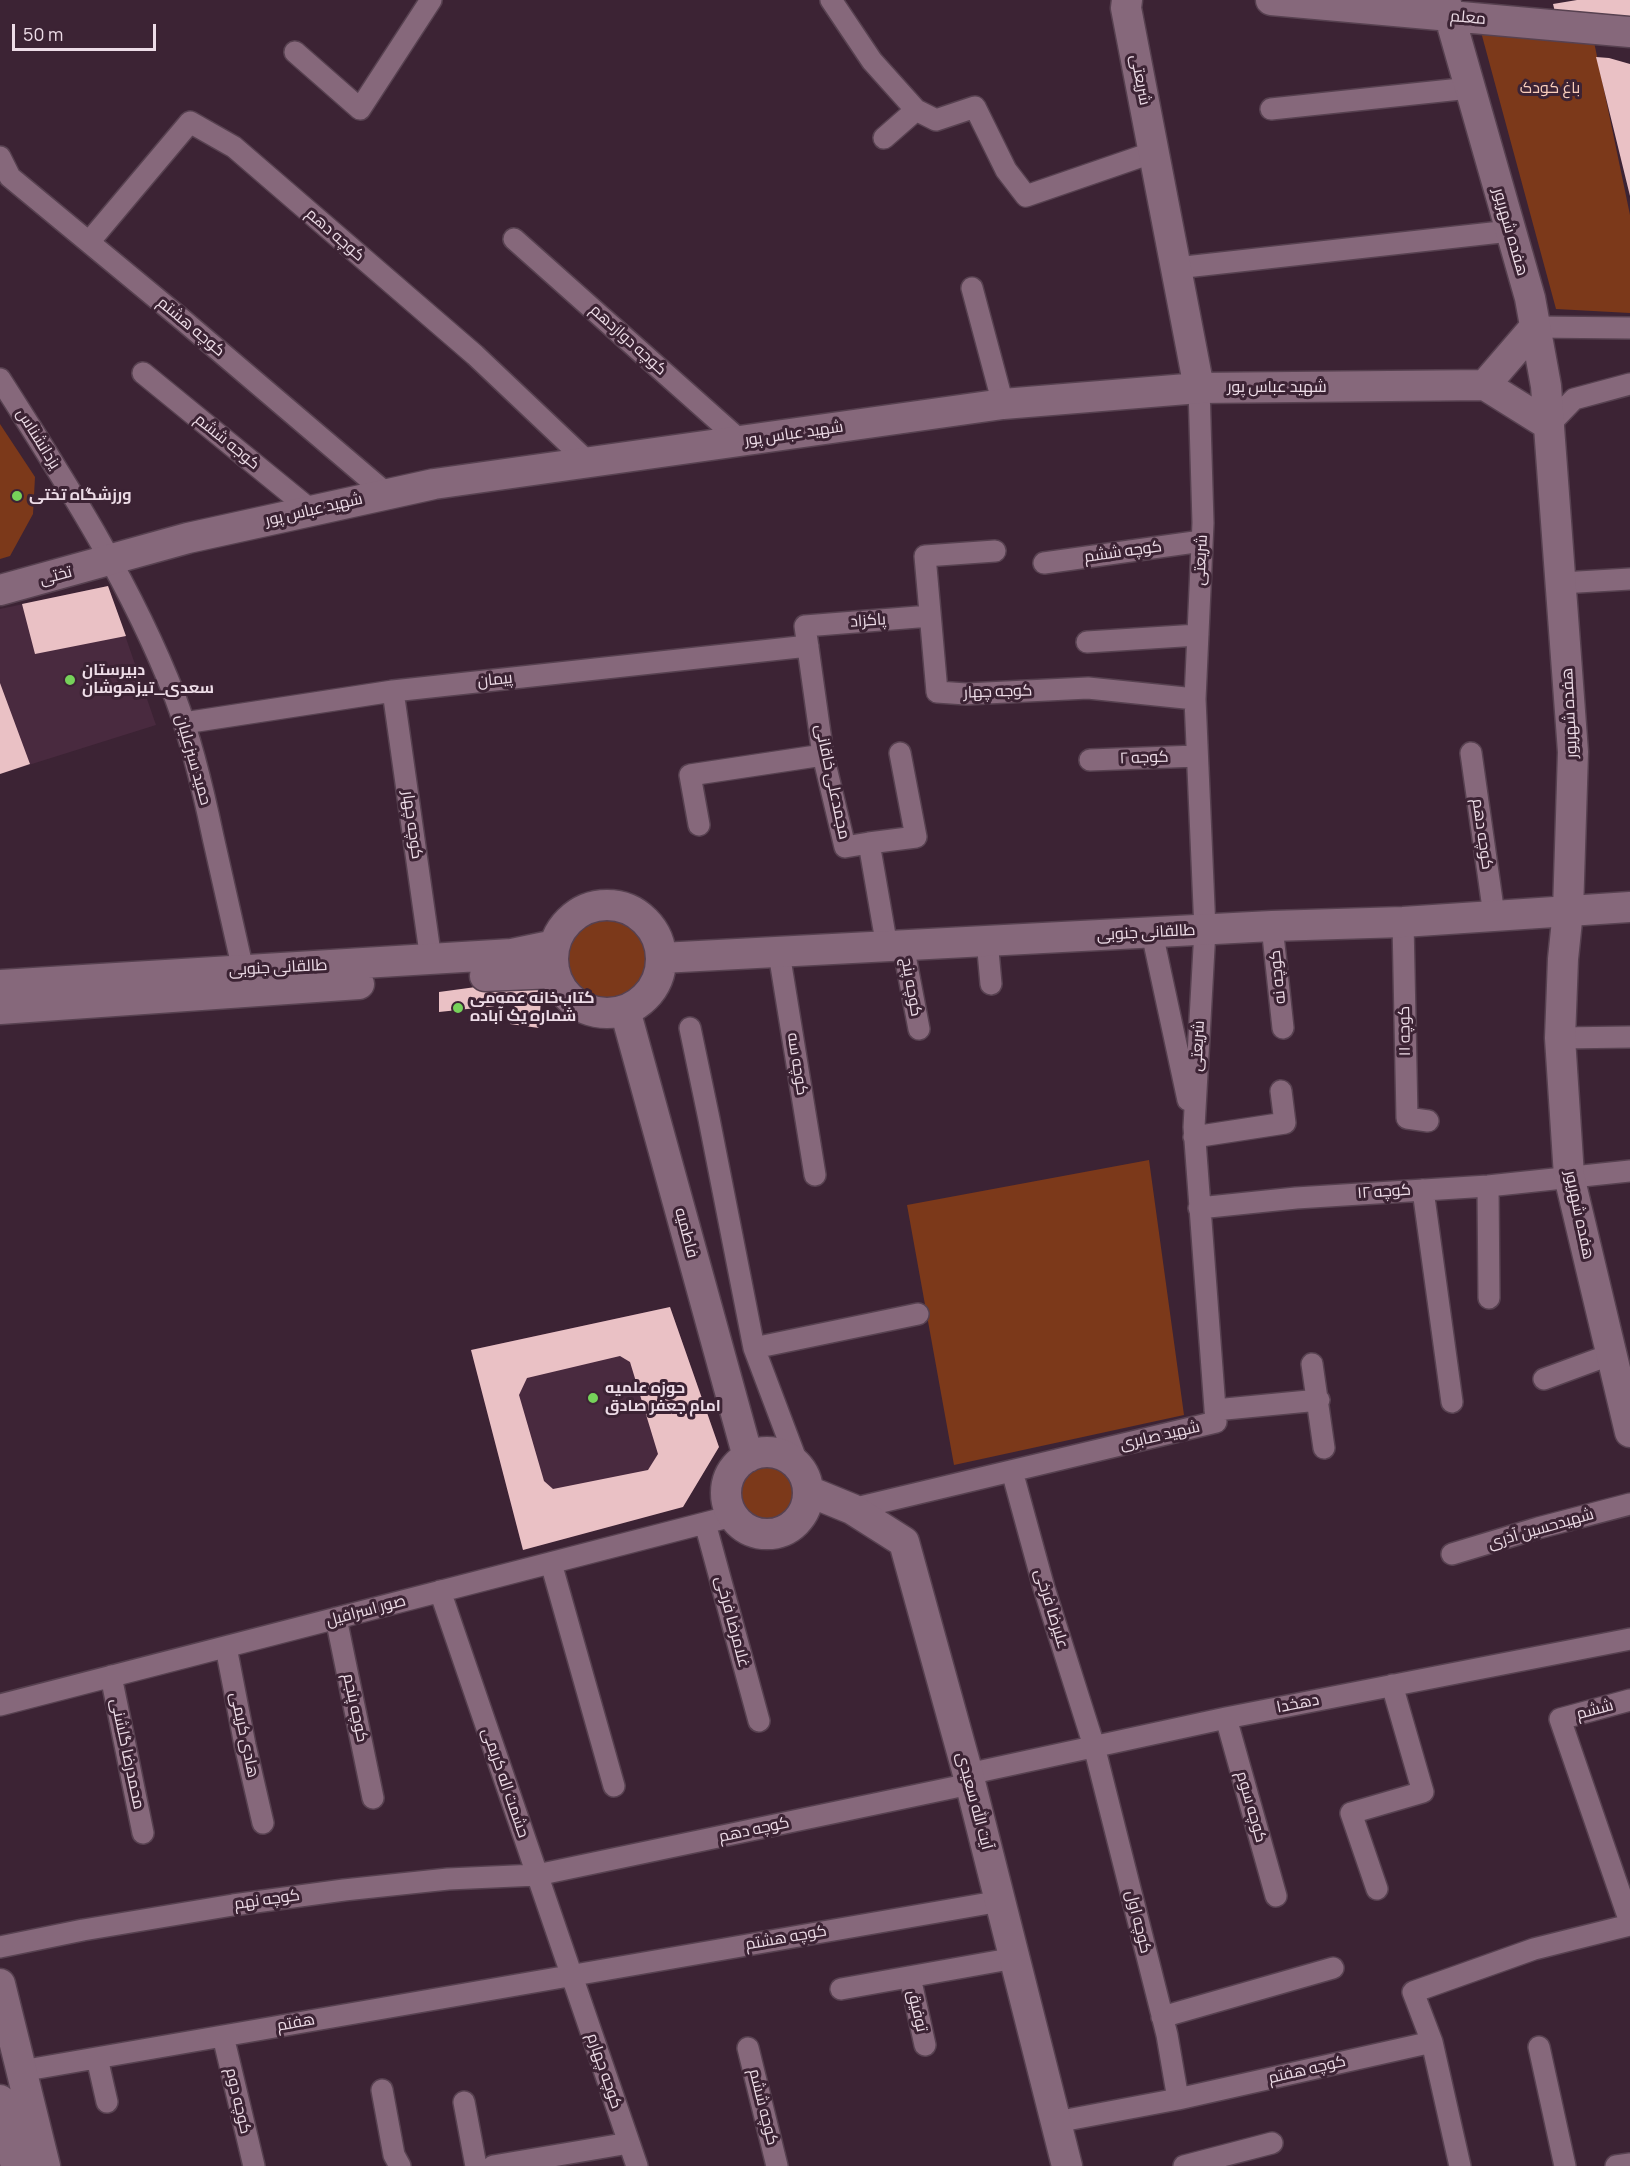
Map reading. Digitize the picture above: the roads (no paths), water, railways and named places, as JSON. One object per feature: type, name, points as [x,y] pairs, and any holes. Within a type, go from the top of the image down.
[{"type":"main road","name":"شریعتی","points":[[1127,0],[1126,8],[1199,387]]},
{"type":"main road","name":"معلم","points":[[1271,0],[1406,11],[1448,9],[1630,32]]},
{"type":"main road","name":"هفده شهریور","points":[[1448,9],[1530,298],[1546,386],[1573,752],[1569,911],[1563,959],[1560,1038],[1569,1176],[1630,1432]]},
{"type":"main road","points":[[1535,327],[1485,385],[1549,425]]},
{"type":"main road","name":"شهید عباس پور","points":[[112,561],[188,538],[434,484],[1003,404],[1199,387],[1485,385]]},
{"type":"main road","name":"تختی","points":[[0,590],[112,561]]},
{"type":"main road","points":[[605,905],[622,907],[637,915],[650,927],[658,942],[661,958],[659,975],[652,990],[640,1002],[625,1010],[608,1013],[590,1011],[574,1002],[562,989],[555,959],[562,930],[573,917],[588,909],[605,905]]},
{"type":"main road","name":"طالقانی جنوبی","points":[[661,958],[1272,926],[1403,922],[1630,907]]},
{"type":"main road","name":"طالقانی جنوبی","points":[[0,985],[513,954],[555,959]]},
{"type":"main road","name":"طالقانی جنوبی","points":[[0,1009],[514,974],[555,959]]},
{"type":"main road","name":"فاطمیه","points":[[625,1010],[748,1457]]},
{"type":"main road","points":[[771,1452],[782,1455],[792,1461],[804,1480],[807,1504],[801,1516],[792,1526],[780,1533],[766,1535],[719,1519],[727,1503],[726,1490],[729,1476],[736,1465],[748,1457],[771,1452]]},
{"type":"main road","name":"آیت الله سعیدی","points":[[804,1480],[904,1542],[1001,1901],[1067,2166]]},
{"type":"main road","points":[[0,1984],[45,2166]]},
{"type":"main road","points":[[0,2100],[16,2166]]},
{"type":"street","points":[[295,52],[360,109],[431,0]]},
{"type":"street","points":[[831,0],[872,61],[916,110],[936,120],[975,107],[1006,170],[1026,196],[1154,152]]},
{"type":"street","points":[[1271,110],[1470,88]]},
{"type":"street","points":[[884,138],[916,110]]},
{"type":"street","name":"کوچه دهم","points":[[89,242],[190,122],[234,147],[475,355],[589,463]]},
{"type":"street","name":"کوچه هشتم","points":[[0,157],[10,177],[387,494]]},
{"type":"street","points":[[1176,268],[1510,231]]},
{"type":"street","name":"کوچه دوازدهم","points":[[514,239],[742,442]]},
{"type":"street","points":[[972,288],[1003,404]]},
{"type":"street","points":[[1535,327],[1630,328]]},
{"type":"street","name":"کوجه ششم","points":[[143,373],[312,511]]},
{"type":"street","name":"یزدانشناس","points":[[0,379],[75,496],[112,561]]},
{"type":"street","points":[[1549,425],[1574,399],[1630,384]]},
{"type":"street","name":"شریعتی","points":[[1194,1132],[1205,930],[1195,699],[1202,541],[1199,387]]},
{"type":"street","name":"کوچه ششم","points":[[1044,563],[1202,541]]},
{"type":"street","name":"کوجه چهار","points":[[995,551],[925,556],[937,692],[966,694],[1088,688],[1195,699]]},
{"type":"street","name":"حمید سبزعلیان","points":[[112,561],[147,631],[184,723],[196,760],[243,970]]},
{"type":"street","points":[[1561,583],[1630,579]]},
{"type":"street","name":"پاکزاد","points":[[807,636],[930,616]]},
{"type":"street","points":[[1087,642],[1198,635]]},
{"type":"street","name":"پیمان","points":[[184,723],[393,691],[807,636]]},
{"type":"street","name":"مجمدعلی خاقانی","points":[[807,636],[823,755],[845,847],[869,843],[895,946]]},
{"type":"street","name":"کوچه چهار","points":[[393,691],[431,960]]},
{"type":"street","points":[[869,843],[916,837],[900,753]]},
{"type":"street","name":"کوچه دهم","points":[[1471,753],[1494,915]]},
{"type":"street","points":[[699,825],[690,775],[823,755]]},
{"type":"street","name":"کوجه ۲","points":[[1090,760],[1197,756]]},
{"type":"street","name":"کوچه ۱۱","points":[[1403,922],[1407,1118],[1428,1121]]},
{"type":"street","name":"کوچه نه","points":[[1272,926],[1283,1028]]},
{"type":"street","points":[[1152,933],[1194,1132],[1285,1123],[1281,1091]]},
{"type":"street","points":[[987,940],[991,984]]},
{"type":"street","name":"کوچه پنج","points":[[895,946],[919,1029]]},
{"type":"street","name":"کوچه سه","points":[[779,953],[815,1175]]},
{"type":"street","points":[[690,1028],[754,1348],[804,1480]]},
{"type":"street","points":[[1560,1038],[1630,1037]]},
{"type":"street","name":"شهید صابری","points":[[852,1509],[1216,1422],[1194,1132]]},
{"type":"street","name":"کوچه ۱۲","points":[[1199,1208],[1296,1198],[1488,1186],[1630,1171]]},
{"type":"street","points":[[1488,1186],[1489,1298]]},
{"type":"street","points":[[1423,1190],[1452,1402]]},
{"type":"street","points":[[754,1348],[918,1314]]},
{"type":"street","points":[[1544,1379],[1612,1354]]},
{"type":"street","points":[[1312,1364],[1319,1400],[1324,1448]]},
{"type":"street","points":[[1215,1410],[1319,1400]]},
{"type":"street","name":"علیرضا فرخی","points":[[1012,1471],[1044,1588],[1094,1746]]},
{"type":"street","name":"شهیدحسین آذری","points":[[1452,1554],[1630,1504]]},
{"type":"street","name":"صور اسرافیل","points":[[0,1705],[719,1519]]},
{"type":"street","name":"غلامرضا فرخی","points":[[719,1519],[759,1721]]},
{"type":"street","points":[[551,1563],[614,1786]]},
{"type":"street","name":"حشمت اله کریمی","points":[[440,1592],[571,1975]]},
{"type":"street","name":"کوچه پنجم","points":[[336,1618],[373,1798]]},
{"type":"street","name":"دهخدا","points":[[969,1779],[1094,1746],[1226,1718],[1630,1639]]},
{"type":"street","name":"هادی کریمی","points":[[226,1647],[263,1823]]},
{"type":"street","name":"محمدرضا گلشنی","points":[[111,1676],[143,1833]]},
{"type":"street","points":[[1377,1889],[1351,1813],[1423,1792],[1392,1685]]},
{"type":"street","name":"ششم","points":[[1630,1700],[1560,1719],[1630,1924]]},
{"type":"street","name":"کوچه سوم","points":[[1226,1718],[1276,1896]]},
{"type":"street","name":"کوچه اول","points":[[1094,1746],[1162,2017],[1178,2099]]},
{"type":"street","name":"کوچه دهم","points":[[537,1875],[969,1779]]},
{"type":"street","name":"کوچه نهم","points":[[0,1947],[83,1930],[233,1905],[344,1890],[448,1879],[537,1875]]},
{"type":"street","name":"کوچه هشتم","points":[[571,1975],[1001,1901]]},
{"type":"street","points":[[1460,2166],[1432,2042],[1413,1992],[1534,1949],[1630,1924]]},
{"type":"street","points":[[841,1989],[1015,1958]]},
{"type":"street","points":[[1162,2017],[1333,1968]]},
{"type":"street","name":"هفتم","points":[[21,2071],[571,1975]]},
{"type":"street","name":"کوچه چهارم","points":[[571,1975],[637,2166]]},
{"type":"street","name":"توفیق","points":[[910,1977],[925,2044]]},
{"type":"street","name":"کوچه دوم","points":[[223,2036],[254,2166]]},
{"type":"street","name":"کوچه هفتم","points":[[1056,2122],[1178,2099],[1432,2042]]},
{"type":"street","points":[[1539,2047],[1565,2166]]},
{"type":"street","name":"کوچه ششم","points":[[748,2048],[777,2166]]},
{"type":"street","points":[[97,2058],[107,2102]]},
{"type":"street","points":[[382,2090],[394,2155],[400,2166]]},
{"type":"street","points":[[464,2102],[476,2166]]},
{"type":"street","points":[[493,2166],[629,2143]]},
{"type":"street","points":[[1184,2166],[1272,2143]]},
{"type":"street","points":[[1616,2166],[1630,2164]]},
{"type":"place","name":"ورزشگاه تختی","points":[[17,496]]},
{"type":"place","name":"دبیرستان سعدی_تیزهوشان","points":[[70,680]]},
{"type":"place","name":"کتاب‌خانه عمومی شماره یک آباده","points":[[458,1008]]},
{"type":"place","name":"حوزه علمیه امام جعفر صادق","points":[[593,1398]]},
{"type":"park label","name":"باغ کودک","points":[[1550,89]]}]
